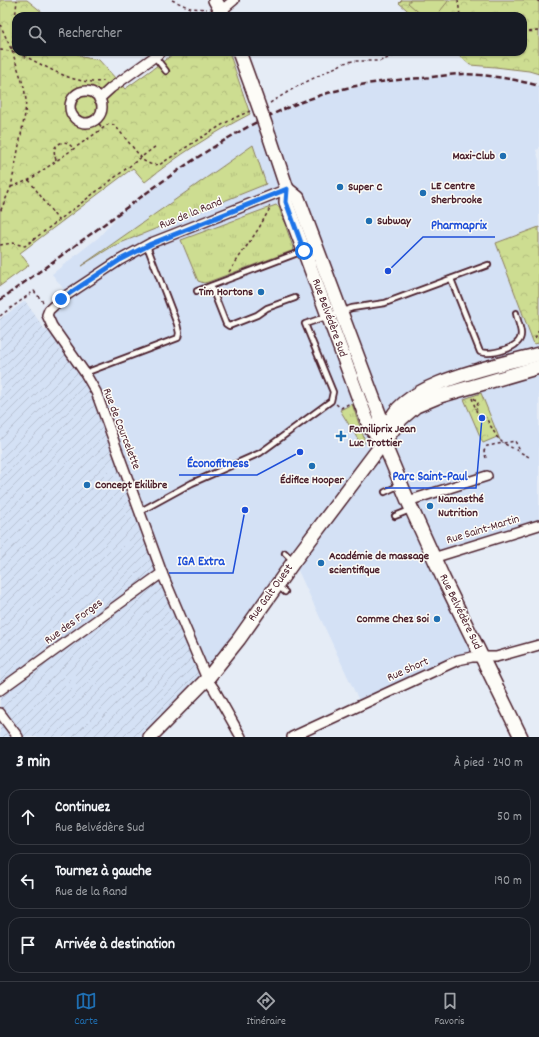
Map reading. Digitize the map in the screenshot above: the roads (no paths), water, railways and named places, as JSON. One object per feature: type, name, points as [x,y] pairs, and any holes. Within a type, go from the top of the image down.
[{"type":"main road","name":"Rue Belvédère Sud","points":[[240,56],[287,189],[286,202],[328,316],[370,428],[383,441]]},
{"type":"main road","name":"Rue Belvédère Sud","points":[[287,189],[298,198],[380,416],[383,441],[410,505],[481,657],[521,737]]},
{"type":"main road","name":"Rue Galt Ouest","points":[[383,441],[390,420],[398,408],[408,399],[420,392],[460,376],[539,354]]},
{"type":"main road","name":"Rue Galt Ouest","points":[[150,737],[207,679],[281,588],[289,557],[401,419],[416,406],[427,400],[539,367]]},
{"type":"street","points":[[218,11],[234,0]]},
{"type":"street","points":[[99,99],[155,56]]},
{"type":"street","points":[[82,92],[92,92],[99,99],[101,109],[96,119],[87,123],[73,117],[70,107],[73,98],[82,92]]},
{"type":"street","name":"Rue de la Rand","points":[[49,310],[61,299],[120,260],[147,246],[287,189]]},
{"type":"street","name":"Rue de Courcelette","points":[[49,310],[48,314],[52,326],[85,373],[96,392],[162,573],[207,679],[241,737]]},
{"type":"street","points":[[410,505],[488,476]]},
{"type":"street","name":"Rue Saint-Martin","points":[[434,558],[539,525]]},
{"type":"street","name":"Rue des Forges","points":[[0,690],[162,573]]},
{"type":"street","name":"Rue Short","points":[[292,737],[458,660],[466,658],[496,657],[539,645]]},
{"type":"street","points":[[0,713],[18,737]]},
{"type":"lane","points":[[159,56],[166,71]]},
{"type":"lane","points":[[85,373],[178,338],[179,333],[177,324],[147,246]]},
{"type":"lane","points":[[197,291],[304,251]]},
{"type":"lane","points":[[139,512],[192,483],[260,453],[331,401],[333,392],[305,324],[362,306],[385,303],[488,265]]},
{"type":"lane","points":[[450,279],[477,348],[480,352],[488,354],[516,345],[521,338],[522,333],[516,313]]},
{"type":"lane","points":[[211,286],[226,324],[229,326],[257,315],[267,308],[294,298]]},
{"type":"lane","points":[[385,492],[402,485]]},
{"type":"lane","points":[[395,516],[410,505]]},
{"type":"railway","points":[[0,300],[202,154],[253,124],[279,111],[307,100],[346,88],[389,81],[459,74],[502,78],[539,86]]},
{"type":"place","name":"Maxi-Club","points":[[503,156]]},
{"type":"place","name":"Super C","points":[[340,187]]},
{"type":"place","name":"LE Centre Sherbrooke","points":[[423,193]]},
{"type":"place","name":"Subway","points":[[369,221]]},
{"type":"place","name":"Pharmaprix","points":[[388,271]]},
{"type":"place","name":"Tim Hortons","points":[[261,292]]},
{"type":"place","name":"Parc Saint-Paul","points":[[482,418]]},
{"type":"place","name":"Familiprix Jean Luc Trottier","points":[[341,436]]},
{"type":"place","name":"Éconofitness","points":[[300,452]]},
{"type":"place","name":"Édifice Hooper","points":[[312,466]]},
{"type":"place","name":"Concept Ekilibre","points":[[87,485]]},
{"type":"place","name":"Namasthé Nutrition","points":[[430,506]]},
{"type":"place","name":"IGA Extra","points":[[245,510]]},
{"type":"place","name":"Académie de massage scientifique","points":[[321,563]]},
{"type":"place","name":"Comme Chez Soi","points":[[437,619]]}]
